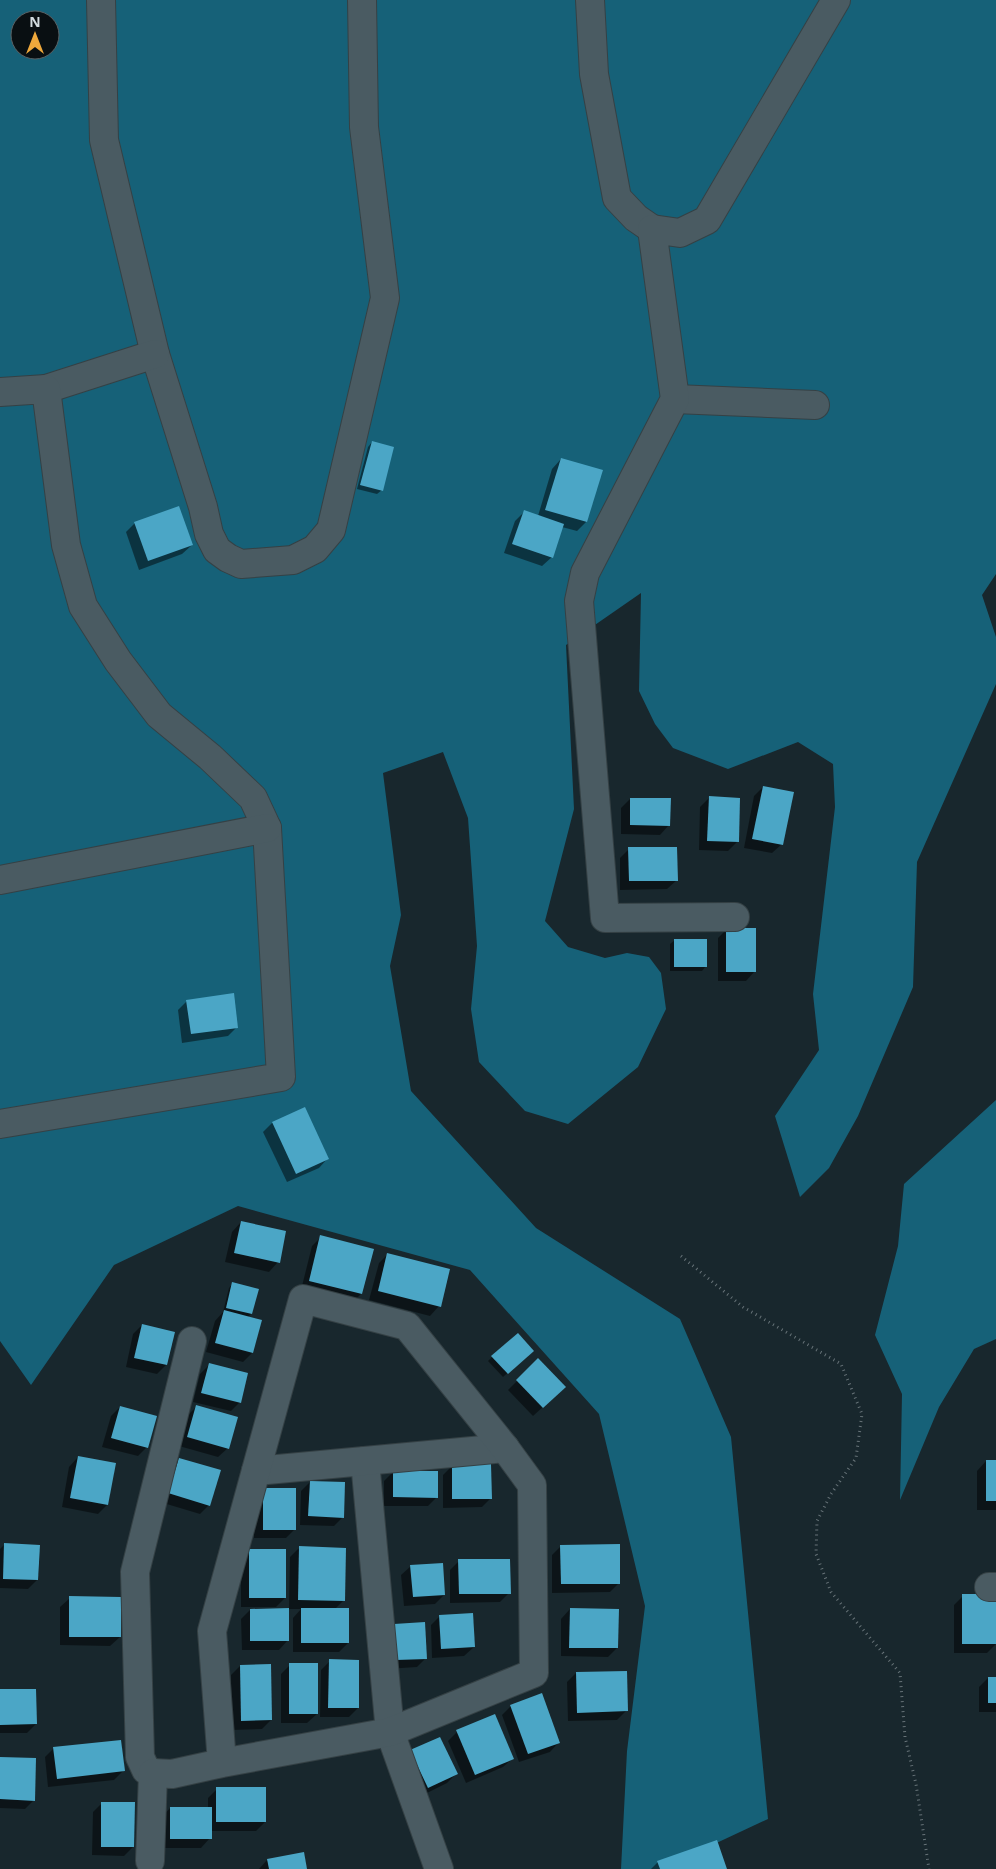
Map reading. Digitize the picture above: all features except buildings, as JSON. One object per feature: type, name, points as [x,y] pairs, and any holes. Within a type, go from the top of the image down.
[{"type":"street","points":[[101,0],[104,140],[155,354],[203,507],[209,534],[217,550],[241,564],[293,560],[315,549],[331,530],[385,298],[364,127],[362,0]]},
{"type":"street","points":[[590,0],[594,74],[617,198],[636,218],[652,229],[680,233],[707,220],[836,0]]},
{"type":"street","points":[[652,229],[675,399],[585,573],[579,601],[605,918],[735,917]]},
{"type":"street","points":[[0,392],[46,389],[155,354]]},
{"type":"street","points":[[0,1124],[281,1077],[267,828],[253,798],[210,757],[159,715],[118,661],[83,606],[66,546],[46,389]]},
{"type":"street","points":[[675,399],[815,405]]},
{"type":"street","points":[[0,880],[267,828]]},
{"type":"street","points":[[192,1341],[135,1572],[140,1756],[146,1770],[154,1773],[172,1774],[390,1732],[534,1673],[532,1485],[505,1448],[407,1326],[303,1299],[212,1631],[222,1763]]},
{"type":"street","points":[[256,1471],[505,1448]]},
{"type":"street","points":[[364,1461],[390,1732],[439,1869]]},
{"type":"street","points":[[150,1861],[154,1773]]},
{"type":"path","points":[[681,1256],[743,1307],[841,1364],[852,1389],[862,1414],[856,1458],[831,1494],[817,1521],[816,1554],[831,1592],[900,1673],[905,1737],[916,1784],[929,1869]]},
{"type":"shaded area","points":[[0,0],[996,0],[996,574],[982,595],[996,637],[996,684],[917,862],[913,987],[858,1116],[829,1168],[800,1197],[775,1116],[819,1050],[813,994],[835,807],[833,764],[798,742],[728,769],[673,748],[655,724],[639,691],[641,593],[566,645],[574,809],[545,921],[568,947],[605,958],[627,953],[649,957],[661,973],[666,1009],[638,1067],[568,1124],[525,1111],[479,1062],[471,1009],[477,946],[468,818],[443,752],[383,773],[401,915],[390,966],[411,1091],[536,1228],[680,1319],[731,1437],[768,1819],[661,1869],[621,1869],[627,1751],[645,1606],[599,1414],[470,1270],[238,1206],[114,1265],[31,1385],[0,1341]]},
{"type":"shaded area","points":[[996,1100],[996,1339],[974,1349],[939,1407],[900,1500],[902,1394],[875,1335],[898,1246],[904,1184]]}]
